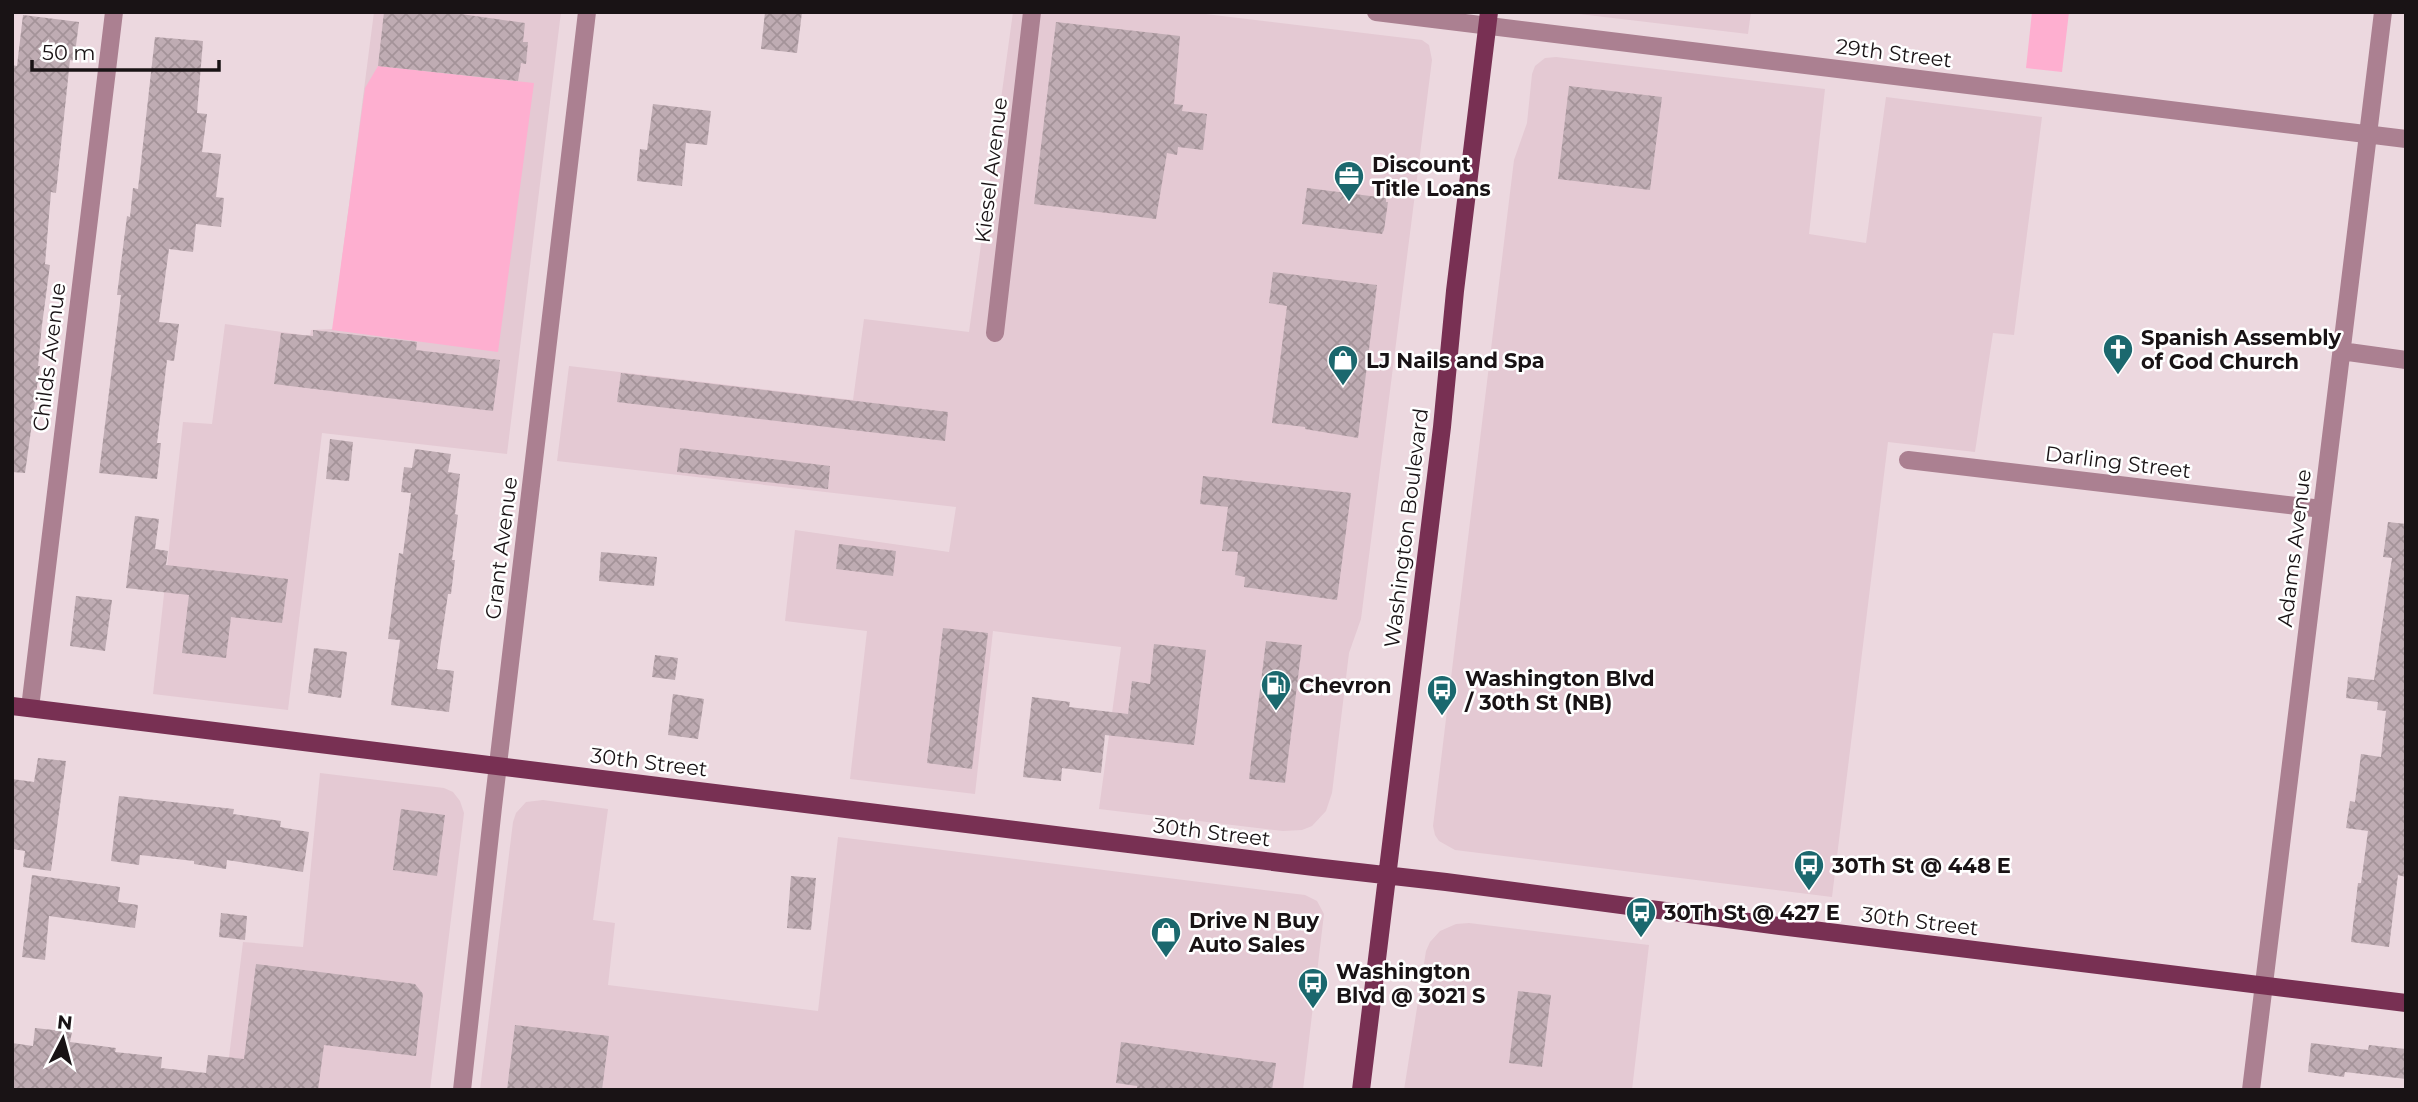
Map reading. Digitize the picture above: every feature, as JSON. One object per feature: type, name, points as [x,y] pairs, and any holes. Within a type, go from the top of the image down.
[{"type":"main road","name":"Washington Boulevard","points":[[1361,1090],[1488,19]]},
{"type":"main road","name":"30th Street","points":[[21,707],[2406,1003]]},
{"type":"street","name":"Childs Avenue","points":[[21,707],[114,12]]},
{"type":"street","name":"Grant Avenue","points":[[462,1090],[587,12]]},
{"type":"street","name":"Kiesel Avenue","points":[[995,333],[1032,12]]},
{"type":"street","name":"29th Street","points":[[1376,12],[1488,19],[2406,139]]},
{"type":"street","name":"Adams Avenue","points":[[2251,1090],[2383,12]]},
{"type":"street","points":[[2342,351],[2406,360]]},
{"type":"street","name":"Darling Street","points":[[1908,460],[2322,509]]},
{"type":"shaded area","points":[[374,12],[561,12],[507,454],[322,433],[288,710],[153,694],[183,422],[212,424],[225,324],[310,336],[311,330],[333,329]]},
{"type":"shaded area","points":[[1013,12],[1189,12],[1422,40],[1429,45],[1432,60],[1361,619],[1349,653],[1332,793],[1326,811],[1312,826],[1302,830],[1283,831],[1099,809],[1121,647],[993,631],[975,794],[850,779],[867,631],[785,621],[795,530],[949,552],[956,507],[557,461],[569,366],[853,400],[864,319],[969,332]]},
{"type":"shaded area","points":[[1562,12],[1751,12],[1748,34]]},
{"type":"shaded area","points":[[2032,12],[2069,12],[2062,72],[2026,68]]},
{"type":"shaded area","points":[[1556,57],[1825,89],[1809,234],[1866,243],[1886,97],[2042,117],[2014,335],[1993,333],[1975,452],[1888,442],[1832,897],[1455,850],[1439,841],[1435,835],[1433,826],[1514,160],[1527,123],[1535,66],[1545,58]]},
{"type":"shaded area","points":[[378,66],[534,83],[498,352],[332,330],[365,88]]},
{"type":"shaded area","points":[[320,773],[444,788],[453,792],[460,801],[464,813],[430,1090],[225,1090],[243,942],[303,947]]},
{"type":"shaded area","points":[[543,800],[608,809],[593,920],[615,923],[608,985],[818,1011],[838,837],[1305,895],[1317,901],[1324,914],[1303,1090],[480,1090],[513,822],[516,813],[526,802]]},
{"type":"shaded area","points":[[1469,923],[1649,945],[1632,1090],[1404,1090],[1426,951],[1440,931],[1456,924]]},
{"type":"building","points":[[384,12],[447,12],[525,23],[523,42],[528,42],[526,64],[521,63],[518,81],[378,66]]},
{"type":"building","points":[[765,12],[802,12],[797,53],[761,49]]},
{"type":"building","points":[[23,15],[79,22],[74,61],[70,60],[56,193],[51,192],[45,264],[50,265],[40,366],[25,473],[12,472],[12,65],[17,66]]},
{"type":"building","points":[[1056,22],[1180,36],[1174,104],[1183,105],[1182,111],[1207,114],[1203,150],[1178,147],[1177,155],[1167,153],[1156,219],[1034,204]]},
{"type":"building","points":[[155,37],[203,41],[197,113],[207,114],[202,152],[221,154],[216,197],[224,198],[221,227],[196,224],[193,252],[169,249],[159,322],[179,324],[174,361],[167,360],[157,443],[161,443],[157,479],[99,473],[121,295],[117,295],[127,216],[130,217],[133,188],[138,189]]},
{"type":"building","points":[[1569,86],[1662,97],[1650,190],[1558,179]]},
{"type":"building","points":[[653,104],[711,111],[707,145],[686,143],[682,186],[637,181],[640,149],[647,150]]},
{"type":"building","points":[[1307,188],[1386,198],[1388,202],[1382,234],[1302,224]]},
{"type":"building","points":[[1273,272],[1377,285],[1358,438],[1272,423],[1287,306],[1269,303]]},
{"type":"building","points":[[313,330],[417,342],[416,350],[500,360],[493,411],[274,384],[281,333],[313,336]]},
{"type":"building","points":[[621,373],[948,412],[945,441],[617,402]]},
{"type":"building","points":[[330,439],[353,442],[349,481],[326,479]]},
{"type":"building","points":[[680,448],[830,466],[828,489],[677,472]]},
{"type":"building","points":[[415,449],[451,454],[448,472],[460,474],[451,594],[448,594],[437,669],[454,671],[449,712],[391,705],[400,640],[388,639],[399,553],[403,554],[411,493],[401,492],[404,467],[412,468]]},
{"type":"building","points":[[1203,476],[1351,493],[1337,600],[1244,587],[1245,577],[1235,575],[1238,552],[1222,551],[1228,507],[1200,504]]},
{"type":"building","points":[[135,516],[159,519],[155,549],[168,551],[166,565],[288,579],[282,623],[231,617],[226,658],[182,653],[189,595],[126,588]]},
{"type":"building","points":[[2388,522],[2406,524],[2406,877],[2398,875],[2389,947],[2351,942],[2368,831],[2346,828],[2350,801],[2355,802],[2361,754],[2381,757],[2386,711],[2377,710],[2378,702],[2346,698],[2348,677],[2374,680],[2392,558],[2383,557]]},
{"type":"building","points":[[839,544],[896,551],[893,576],[836,569]]},
{"type":"building","points":[[601,552],[657,557],[654,586],[599,581]]},
{"type":"building","points":[[76,596],[112,600],[105,651],[70,646]]},
{"type":"building","points":[[943,628],[988,633],[972,769],[927,763]]},
{"type":"building","name":"Chevron","points":[[1266,641],[1302,645],[1285,783],[1249,779]]},
{"type":"building","points":[[1154,644],[1206,650],[1194,745],[1105,735],[1101,773],[1062,768],[1061,781],[1023,777],[1032,697],[1070,702],[1069,707],[1128,714],[1132,681],[1150,684]]},
{"type":"building","points":[[314,648],[347,652],[341,698],[308,693]]},
{"type":"building","points":[[655,655],[678,658],[675,680],[652,677]]},
{"type":"building","points":[[673,694],[704,699],[698,739],[668,735]]},
{"type":"building","points":[[38,758],[66,761],[51,871],[23,867],[25,851],[12,849],[12,779],[34,782]]},
{"type":"building","points":[[119,796],[234,809],[233,814],[281,821],[280,827],[309,832],[303,872],[227,860],[226,869],[194,864],[194,861],[140,855],[139,865],[111,861]]},
{"type":"building","points":[[401,809],[445,815],[437,876],[393,870]]},
{"type":"building","points":[[32,875],[120,887],[118,902],[138,905],[135,928],[49,916],[45,960],[22,957]]},
{"type":"building","points":[[791,876],[816,878],[811,930],[787,928]]},
{"type":"building","points":[[221,913],[247,916],[245,940],[219,937]]},
{"type":"building","points":[[256,964],[415,984],[423,994],[416,1056],[324,1045],[318,1090],[12,1088],[12,1043],[33,1046],[35,1028],[72,1032],[70,1042],[116,1048],[115,1052],[162,1057],[161,1068],[206,1073],[208,1055],[244,1059]]},
{"type":"building","points":[[1518,991],[1551,995],[1542,1067],[1509,1063]]},
{"type":"building","points":[[515,1025],[609,1036],[602,1090],[507,1090]]},
{"type":"building","points":[[1121,1042],[1276,1063],[1272,1090],[1137,1090],[1137,1086],[1116,1083]]},
{"type":"building","points":[[2311,1043],[2368,1050],[2369,1045],[2406,1049],[2406,1079],[2345,1072],[2344,1077],[2308,1072]]},
{"type":"place","name":"Discount Title Loans","points":[[1349,203]]},
{"type":"place","name":"Spanish Assembly of God Church","points":[[2118,376]]},
{"type":"place","name":"LJ Nails and Spa","points":[[1343,387]]},
{"type":"place","name":"Chevron","points":[[1276,712]]},
{"type":"place","name":"Washington Blvd / 30th St (NB)","points":[[1442,717]]},
{"type":"place","name":"30Th St @ 448 E","points":[[1809,892]]},
{"type":"place","name":"30Th St @ 427 E","points":[[1641,939]]},
{"type":"place","name":"Drive N Buy Auto Sales","points":[[1166,959]]},
{"type":"place","name":"Washington Blvd @ 3021 S","points":[[1313,1010]]}]
